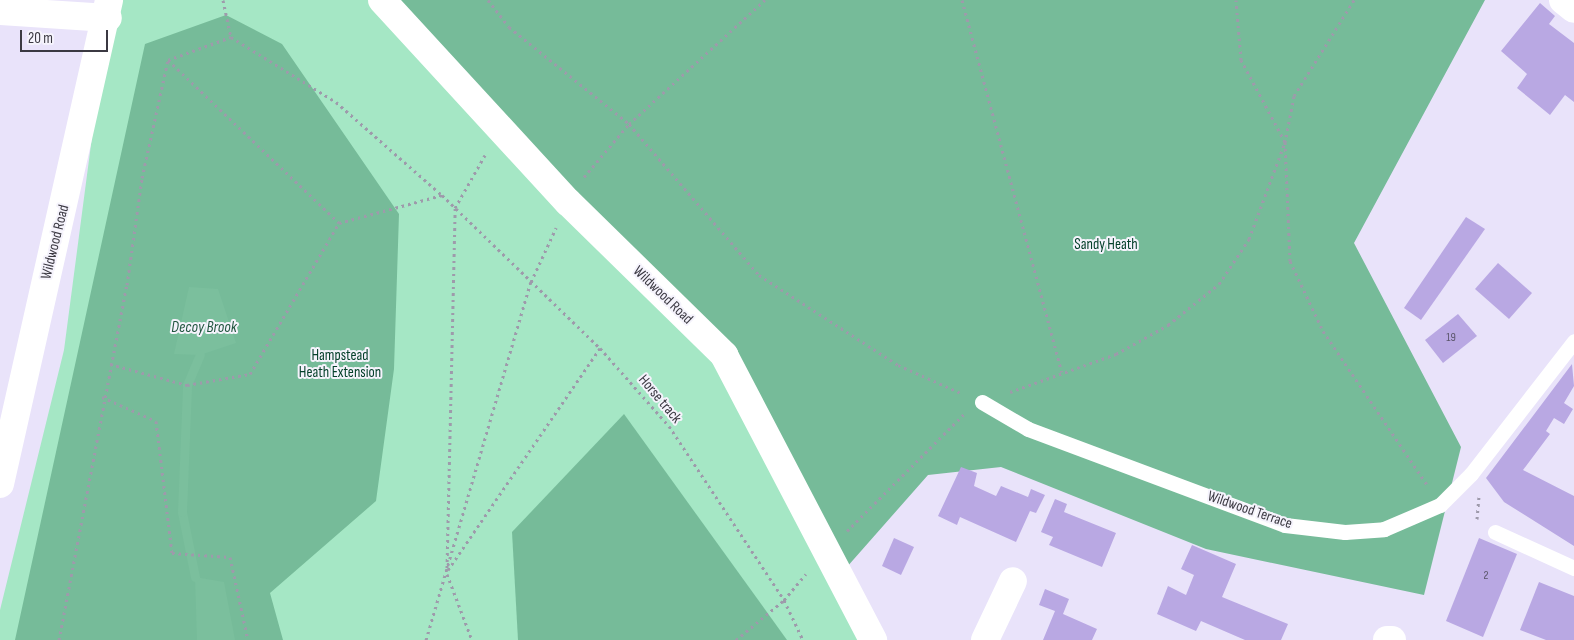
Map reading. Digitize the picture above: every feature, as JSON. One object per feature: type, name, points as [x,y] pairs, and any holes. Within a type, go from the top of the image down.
[{"type":"street","name":"Wildwood Road","points":[[382,0],[499,130],[568,202],[724,355],[873,640]]},
{"type":"street","points":[[1563,0],[1574,9]]},
{"type":"street","name":"Wildwood Road","points":[[0,484],[109,9]]},
{"type":"street","points":[[0,11],[109,9]]},
{"type":"street","points":[[985,640],[1013,581]]},
{"type":"lane","name":"Wildwood Terrace","points":[[982,402],[1028,429],[1285,525],[1346,532],[1384,529],[1440,505],[1470,474],[1574,341]]},
{"type":"lane","points":[[1495,532],[1574,568]]},
{"type":"path","points":[[168,60],[231,37],[223,0]]},
{"type":"path","points":[[488,0],[509,27],[629,124],[759,275],[898,365],[982,402]]},
{"type":"path","points":[[426,640],[532,282],[568,202],[629,124],[765,0]]},
{"type":"path","points":[[962,0],[1062,372]]},
{"type":"path","points":[[1236,0],[1241,60],[1285,142],[1290,261],[1324,330],[1440,505]]},
{"type":"path","points":[[736,640],[784,600],[826,550],[916,466],[957,420],[982,402],[1116,354],[1168,325],[1219,284],[1249,239],[1285,142],[1294,96],[1354,0]]},
{"type":"path","name":"Horse track","points":[[231,37],[336,102],[442,195],[600,348],[669,426],[784,600],[803,640]]},
{"type":"path","points":[[168,60],[339,223]]},
{"type":"path","points":[[59,640],[142,178],[168,60]]},
{"type":"path","points":[[472,640],[447,572],[455,208],[499,130]]},
{"type":"path","points":[[110,364],[187,385],[250,374],[339,223],[442,195]]},
{"type":"path","points":[[447,572],[600,348]]},
{"type":"path","points":[[102,397],[156,422],[172,553],[230,557],[248,640]]},
{"type":"green space","name":"Hampstead Heath Extension","points":[[110,0],[381,0],[724,355],[873,640],[0,640],[0,610],[64,350]]},
{"type":"green space","name":"Sandy Heath","points":[[381,0],[1485,0],[1354,243],[1461,447],[1424,595],[1206,549],[1001,467],[928,475],[839,576],[724,355]]},
{"type":"green space","points":[[226,15],[282,44],[399,214],[394,369],[376,501],[270,593],[283,640],[15,640],[145,44]]},
{"type":"green space","points":[[624,414],[787,640],[518,640],[512,532]]},
{"type":"water","name":"Decoy Brook","points":[[189,287],[218,289],[236,343],[200,355],[174,354]]},
{"type":"water","points":[[195,577],[224,582],[235,640],[197,640]]},
{"type":"building","points":[[1540,3],[1555,16],[1549,24],[1574,43],[1574,102],[1565,95],[1550,115],[1517,88],[1527,74],[1501,51]]},
{"type":"building","points":[[1466,217],[1485,229],[1421,320],[1404,308]]},
{"type":"building","points":[[1498,263],[1532,293],[1509,319],[1475,289]]},
{"type":"building","points":[[1458,314],[1477,336],[1443,363],[1425,340]]},
{"type":"building","points":[[1572,364],[1574,386],[1564,403],[1573,409],[1564,424],[1554,418],[1546,431],[1550,434],[1523,470],[1574,496],[1574,546],[1504,502],[1486,478]]},
{"type":"building","points":[[961,467],[977,473],[974,486],[996,496],[1001,486],[1028,497],[1031,489],[1045,495],[1036,513],[1030,511],[1016,542],[960,517],[957,525],[938,516]]},
{"type":"building","points":[[1055,499],[1067,504],[1064,512],[1116,533],[1102,567],[1049,545],[1053,537],[1041,532]]},
{"type":"building","points":[[894,538],[914,547],[901,575],[882,566]]},
{"type":"building","points":[[1479,538],[1517,554],[1483,637],[1446,621]]},
{"type":"building","points":[[1192,545],[1236,564],[1222,597],[1288,624],[1281,640],[1245,640],[1201,621],[1196,631],[1157,614],[1168,586],[1186,595],[1194,575],[1181,569]]},
{"type":"building","points":[[1539,582],[1574,596],[1574,640],[1546,640],[1520,630]]},
{"type":"building","points":[[1045,589],[1069,599],[1063,614],[1097,629],[1092,640],[1043,640],[1055,611],[1039,605]]},
{"type":"waterway","name":"Decoy Brook","points":[[195,577],[182,512],[187,385],[200,355]]}]
